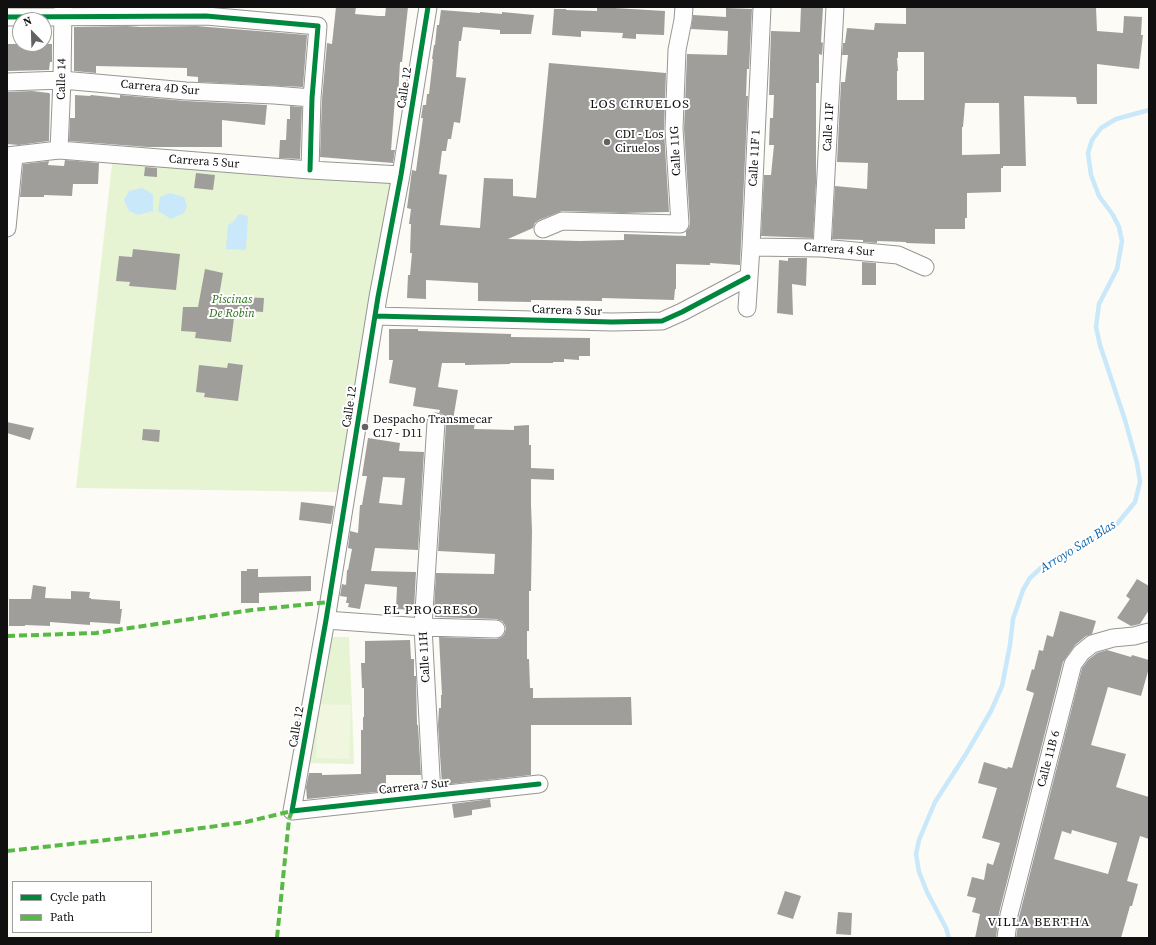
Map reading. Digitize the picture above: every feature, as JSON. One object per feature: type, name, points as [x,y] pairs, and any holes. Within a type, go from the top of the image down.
[{"type":"street","name":"Calle 12","points":[[292,811],[326,620],[375,316],[401,175],[428,7]]},
{"type":"street","name":"Calle 11G","points":[[543,230],[562,222],[680,224],[674,129],[677,50],[684,7]]},
{"type":"street","name":"Calle 11F 1","points":[[746,308],[751,247],[762,7]]},
{"type":"street","name":"Calle 11F","points":[[822,248],[835,7]]},
{"type":"street","points":[[7,17],[63,12],[151,12],[318,26],[312,98],[310,170]]},
{"type":"street","name":"Calle 14","points":[[59,150],[63,12]]},
{"type":"street","name":"Carrera 4D Sur","points":[[7,82],[62,80],[186,91],[312,98]]},
{"type":"street","name":"Carrera 5 Sur","points":[[10,156],[59,150],[310,170],[401,175]]},
{"type":"street","points":[[7,228],[10,156]]},
{"type":"street","name":"Carrera 4 Sur","points":[[751,247],[822,248],[898,255],[925,267]]},
{"type":"street","name":"Carrera 5 Sur","points":[[375,316],[612,322],[662,321],[682,312],[748,276]]},
{"type":"street","name":"Calle 11H","points":[[432,795],[423,627],[436,422]]},
{"type":"street","points":[[326,620],[423,627],[496,629]]},
{"type":"street","name":"Calle 11B 6","points":[[1006,938],[1009,915],[1073,664],[1081,653],[1092,644],[1113,638],[1134,636],[1149,632]]},
{"type":"street","name":"Carrera 7 Sur","points":[[292,811],[539,784]]},
{"type":"green space","name":"Piscinas De Robin","points":[[112,164],[391,178],[338,492],[76,488]]},
{"type":"green space","points":[[331,637],[349,637],[354,764],[306,763]]},
{"type":"green space","points":[[318,704],[351,705],[349,759],[316,758]]},
{"type":"water","points":[[142,188],[153,194],[153,211],[138,215],[129,211],[124,200],[129,191]]},
{"type":"water","points":[[170,193],[184,197],[187,206],[184,213],[171,219],[158,211],[160,197]]},
{"type":"water","points":[[239,214],[248,216],[246,250],[226,249],[228,225],[233,222]]},
{"type":"building","points":[[336,7],[356,7],[355,14],[385,16],[386,7],[408,7],[402,62],[400,62],[398,98],[395,98],[391,150],[395,150],[393,163],[320,157],[322,99],[327,43],[332,44]]},
{"type":"building","points":[[597,7],[665,11],[664,35],[636,34],[636,39],[622,38],[623,33],[581,31],[581,37],[552,35],[554,9],[597,11]]},
{"type":"building","points":[[801,7],[823,7],[821,42],[823,43],[822,55],[819,54],[819,83],[816,83],[816,182],[813,238],[761,236],[764,175],[771,175],[774,145],[769,145],[770,118],[773,118],[774,95],[769,95],[771,31],[800,32]]},
{"type":"building","points":[[906,7],[1096,7],[1097,31],[1123,33],[1124,16],[1142,17],[1141,35],[1143,35],[1139,69],[1097,64],[1097,104],[1077,104],[1076,97],[1024,96],[1026,166],[1003,166],[1003,168],[1001,168],[1001,192],[967,193],[967,218],[965,218],[965,229],[935,229],[935,244],[877,241],[877,243],[863,242],[863,240],[832,239],[835,186],[867,189],[868,163],[837,162],[841,82],[845,82],[848,55],[842,55],[843,43],[845,43],[847,28],[874,30],[875,23],[906,24]],"holes":[[[898,52],[924,52],[924,100],[897,100]],[[965,103],[999,103],[1000,154],[962,155],[962,127]]]},
{"type":"building","points":[[726,8],[752,9],[749,69],[747,69],[746,96],[748,96],[740,265],[710,263],[710,265],[676,264],[676,289],[674,300],[602,298],[602,301],[478,301],[478,283],[426,280],[426,299],[407,298],[408,275],[410,275],[412,253],[410,253],[411,224],[409,224],[411,209],[407,208],[412,170],[416,171],[423,118],[421,118],[423,105],[426,105],[427,94],[429,94],[434,45],[441,10],[502,14],[502,12],[534,15],[531,34],[500,34],[500,30],[463,27],[461,41],[459,41],[456,77],[466,78],[460,123],[454,122],[451,139],[448,139],[446,151],[442,151],[439,174],[447,175],[440,225],[480,228],[484,178],[513,179],[513,196],[536,198],[549,63],[666,73],[664,130],[669,212],[622,213],[562,211],[539,220],[535,223],[533,228],[508,239],[579,241],[624,240],[624,234],[686,236],[686,231],[689,228],[690,223],[684,129],[687,54],[727,55],[728,31],[691,29],[693,15],[726,17]]},
{"type":"building","points":[[196,26],[307,35],[303,87],[198,82],[198,77],[187,76],[187,68],[96,66],[96,73],[74,71],[74,27]]},
{"type":"building","points":[[7,44],[12,44],[12,52],[52,52],[52,62],[50,62],[49,70],[7,71]]},
{"type":"building","points":[[32,91],[50,94],[49,141],[19,145],[7,144],[7,92]]},
{"type":"building","points":[[75,95],[120,98],[120,95],[186,101],[267,105],[265,125],[222,120],[222,147],[147,147],[69,141],[70,118],[75,118]]},
{"type":"building","points":[[290,106],[302,107],[300,159],[279,158],[280,140],[286,140],[287,119],[290,119]]},
{"type":"building","points":[[65,160],[99,163],[98,184],[73,184],[72,196],[44,195],[44,197],[20,197],[23,164],[49,161],[48,165],[64,166]]},
{"type":"building","points":[[145,167],[157,168],[157,177],[144,176]]},
{"type":"building","points":[[196,173],[215,175],[213,190],[194,188]]},
{"type":"building","points":[[133,249],[180,254],[176,290],[129,286],[130,282],[116,281],[119,256],[132,257]]},
{"type":"building","points":[[788,258],[807,258],[806,286],[792,284],[793,315],[777,313],[779,260],[788,261]]},
{"type":"building","points":[[862,262],[876,263],[876,285],[862,285]]},
{"type":"building","points":[[205,269],[223,273],[219,296],[264,298],[263,312],[235,310],[231,342],[195,338],[196,332],[181,331],[183,307],[198,307]]},
{"type":"building","points":[[389,329],[511,334],[511,337],[590,338],[590,356],[579,356],[579,360],[564,359],[564,362],[553,363],[465,365],[465,363],[442,363],[438,387],[458,390],[453,420],[475,421],[474,429],[514,430],[514,426],[529,425],[531,468],[554,469],[554,480],[531,479],[531,591],[529,591],[527,659],[529,659],[530,688],[533,688],[533,698],[631,697],[632,725],[531,725],[531,775],[442,785],[438,725],[439,708],[441,708],[442,695],[439,637],[496,639],[504,635],[506,629],[502,621],[496,619],[435,617],[436,573],[494,574],[495,554],[438,551],[446,423],[445,418],[439,413],[440,410],[413,406],[416,388],[389,383],[393,360],[389,360]]},
{"type":"building","points":[[228,363],[243,365],[238,401],[204,397],[205,393],[196,392],[199,365],[227,368]]},
{"type":"building","points":[[7,422],[34,428],[30,440],[7,433]]},
{"type":"building","points":[[143,429],[160,430],[159,442],[142,440]]},
{"type":"building","points":[[368,438],[400,443],[399,451],[424,452],[418,550],[375,548],[371,571],[416,572],[414,610],[396,609],[397,587],[365,584],[360,609],[348,607],[349,603],[346,603],[347,597],[340,596],[342,584],[346,585],[347,570],[352,549],[348,548],[350,531],[358,533],[360,505],[362,505],[367,476],[362,476]],"holes":[[[383,477],[405,478],[402,505],[379,503]]]},
{"type":"building","points":[[301,502],[334,506],[331,524],[299,520]]},
{"type":"building","points":[[247,569],[258,569],[258,577],[311,576],[311,591],[259,593],[259,603],[241,603],[241,571],[247,571]]},
{"type":"building","points":[[1137,579],[1149,586],[1149,610],[1140,624],[1131,626],[1117,618],[1130,599],[1126,596]]},
{"type":"building","points":[[33,585],[46,587],[45,598],[71,599],[71,591],[90,592],[89,598],[91,599],[120,601],[120,609],[122,609],[120,624],[90,622],[90,625],[50,622],[50,626],[9,626],[9,599],[31,599]]},
{"type":"building","points":[[1060,611],[1096,621],[1092,634],[1086,636],[1075,645],[1063,662],[999,913],[996,938],[975,938],[980,914],[972,912],[976,898],[967,896],[972,877],[984,880],[987,863],[993,865],[1000,843],[982,838],[997,788],[978,783],[984,762],[1007,769],[1008,767],[1012,768],[1034,693],[1026,690],[1032,669],[1034,670],[1039,650],[1043,651],[1047,635],[1053,637]]},
{"type":"building","points":[[410,640],[411,659],[414,659],[414,676],[416,676],[417,725],[421,775],[386,775],[386,791],[307,799],[306,787],[309,773],[322,773],[322,775],[361,774],[361,730],[363,730],[364,717],[364,688],[362,688],[361,663],[365,663],[365,641]]},
{"type":"building","points":[[1107,650],[1131,657],[1132,655],[1149,660],[1149,668],[1141,696],[1108,687],[1091,745],[1126,754],[1116,787],[1149,797],[1149,839],[1140,836],[1127,881],[1138,884],[1132,906],[1130,906],[1121,938],[1016,938],[1019,917],[1082,668],[1088,660],[1097,653]],"holes":[[[1072,830],[1117,843],[1108,874],[1054,859],[1062,831],[1071,834]]]},
{"type":"building","points":[[490,799],[491,807],[472,810],[472,815],[454,818],[452,804]]},
{"type":"building","points":[[785,891],[801,896],[793,919],[777,914]]},
{"type":"building","points":[[838,912],[852,913],[851,935],[836,934]]},
{"type":"waterway","name":"Arroyo San Blas","points":[[949,938],[946,928],[927,892],[919,872],[916,854],[919,840],[935,802],[966,754],[991,711],[1002,686],[1010,645],[1013,619],[1023,590],[1030,578],[1043,566],[1059,556],[1081,546],[1117,524],[1135,502],[1140,482],[1137,463],[1125,420],[1100,345],[1096,327],[1099,304],[1117,269],[1122,241],[1119,227],[1113,215],[1099,196],[1091,175],[1088,153],[1092,140],[1101,128],[1116,119],[1149,110]]},
{"type":"marked path","points":[[7,636],[96,633],[252,610],[329,602]]},
{"type":"marked path","points":[[7,851],[143,836],[246,822],[292,811],[289,819],[277,938]]},
{"type":"cycle path","points":[[428,7],[401,175],[378,297],[326,620],[292,811],[539,784]]},
{"type":"cycle path","points":[[7,17],[206,16],[318,26],[312,98],[310,170]]},
{"type":"cycle path","points":[[375,316],[612,322],[662,321],[748,277]]},
{"type":"place","name":"CDI - Los Ciruelos","points":[[607,142]]},
{"type":"place","name":"Despacho Transmecar C17 - D11","points":[[365,427]]},
{"type":"district","name":"LOS CIRUELOS","points":[[640,105]]},
{"type":"district","name":"EL PROGRESO","points":[[431,611]]},
{"type":"district","name":"VILLA BERTHA","points":[[1039,923]]}]
